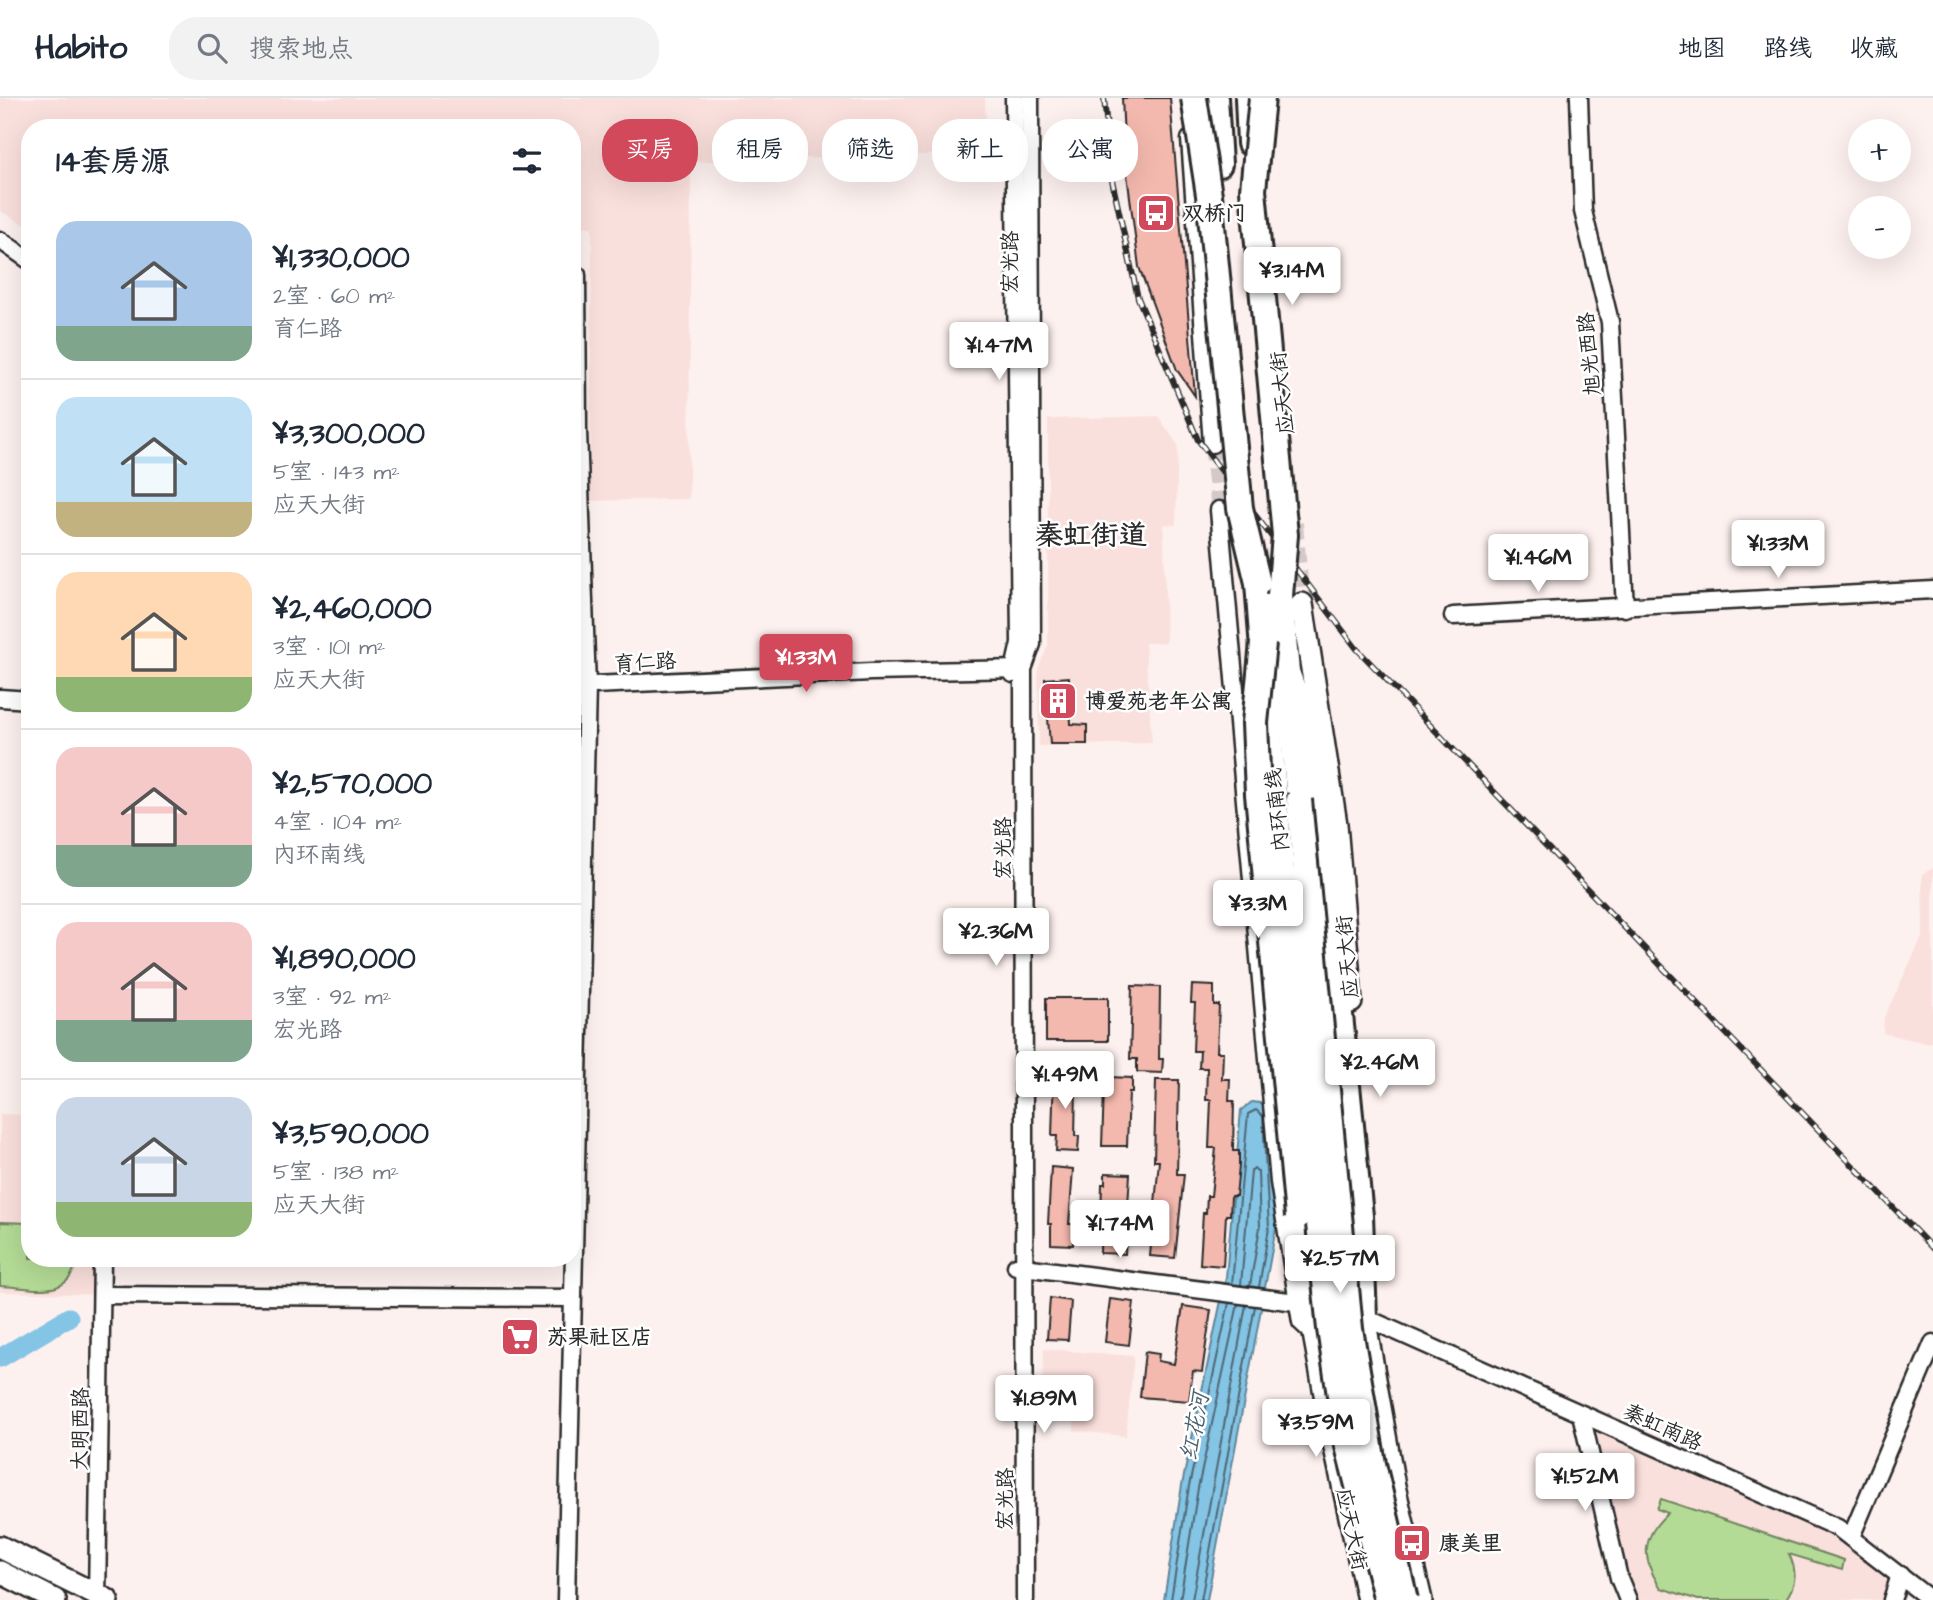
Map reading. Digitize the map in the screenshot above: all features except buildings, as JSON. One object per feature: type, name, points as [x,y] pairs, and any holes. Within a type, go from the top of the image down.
[{"type":"highway","points":[[1195,98],[1209,195]]},
{"type":"highway","points":[[1203,98],[1209,195],[1240,508],[1251,575]]},
{"type":"highway","name":"内环南线","points":[[1215,98],[1251,575],[1263,643],[1274,793],[1330,1329],[1347,1442],[1387,1600]]},
{"type":"highway","name":"内环南线","points":[[1236,98],[1291,600],[1287,672],[1350,1329],[1373,1464],[1405,1600]]},
{"type":"highway","points":[[1249,98],[1253,190],[1291,600]]},
{"type":"highway","points":[[1253,190],[1262,98]]},
{"type":"highway","points":[[1263,643],[1255,723],[1258,794],[1298,1216],[1302,1312]]},
{"type":"highway","points":[[1287,672],[1313,744],[1360,1216],[1364,1317]]},
{"type":"main road","name":"应天大街","points":[[1251,575],[1305,1215],[1302,1312],[1368,1600]]},
{"type":"main road","name":"应天大街","points":[[1291,600],[1336,824],[1368,1216],[1364,1317],[1394,1486],[1421,1600]]},
{"type":"main road","points":[[0,1547],[101,1599]]},
{"type":"main road","points":[[0,1572],[55,1600]]},
{"type":"street","name":"宏光路","points":[[1014,98],[1025,1600]]},
{"type":"street","name":"宏光路","points":[[1018,669],[1032,644],[1030,98]]},
{"type":"street","points":[[1187,98],[1212,444]]},
{"type":"street","points":[[1195,98],[1227,430]]},
{"type":"street","name":"应天大街","points":[[1249,98],[1294,521]]},
{"type":"street","name":"旭光西路","points":[[1579,98],[1584,211],[1610,322],[1625,608]]},
{"type":"street","points":[[0,240],[21,255]]},
{"type":"street","name":"应天大街","points":[[1219,510],[1279,1182],[1302,1312]]},
{"type":"street","points":[[1453,616],[1933,590]]},
{"type":"street","name":"育仁路","points":[[581,686],[871,672],[1018,669]]},
{"type":"street","points":[[0,698],[21,699]]},
{"type":"street","name":"宏光路","points":[[1018,1600],[1021,1266]]},
{"type":"street","points":[[1021,1266],[1220,1292],[1302,1312]]},
{"type":"street","name":"大明西路","points":[[101,1599],[102,1267]]},
{"type":"street","name":"育仁路","points":[[566,1600],[572,1267]]},
{"type":"street","points":[[102,1295],[572,1298]]},
{"type":"street","name":"秦虹南路","points":[[1302,1312],[1364,1317],[1838,1528],[1931,1600]]},
{"type":"street","points":[[1851,1537],[1933,1343]]},
{"type":"street","points":[[1581,1414],[1619,1578],[1628,1600]]},
{"type":"street","points":[[1892,1600],[1900,1574]]},
{"type":"shaded area","points":[[0,98],[985,98],[986,119],[932,119],[932,155],[918,155],[918,119],[822,119],[822,158],[808,158],[808,119],[712,119],[712,161],[698,162],[698,119],[602,119],[602,182],[691,182],[689,499],[590,501],[592,227],[581,226],[581,119],[21,119],[21,223],[0,211]]},
{"type":"shaded area","points":[[1158,416],[1178,445],[1176,525],[1164,524],[1166,643],[1145,643],[1152,743],[1039,746],[1038,669],[1048,645],[1048,419]]},
{"type":"shaded area","points":[[1933,868],[1933,1042],[1925,1043],[1883,1033],[1884,1017],[1923,935],[1922,874]]},
{"type":"shaded area","points":[[0,1114],[21,1115],[21,1267],[102,1267],[102,1295],[0,1292]]},
{"type":"shaded area","points":[[1044,1349],[1134,1356],[1126,1436],[1074,1431],[1074,1419],[1051,1415],[1042,1405]]},
{"type":"shaded area","points":[[1581,1414],[1838,1528],[1900,1575],[1892,1600],[1628,1600]]},
{"type":"green space","points":[[0,1222],[21,1223],[21,1267],[74,1267],[67,1281],[59,1286],[37,1289],[0,1286]]},
{"type":"green space","points":[[1661,1499],[1844,1560],[1842,1570],[1789,1554],[1795,1577],[1785,1600],[1698,1600],[1661,1588],[1650,1567],[1647,1549],[1653,1531],[1668,1513],[1657,1509]]},
{"type":"water","points":[[1252,1102],[1260,1103],[1269,1111],[1276,1228],[1207,1600],[1164,1600],[1182,1485],[1226,1277],[1241,1110]]},
{"type":"waterway","points":[[0,1358],[69,1317]]},
{"type":"tunnel","points":[[1212,444],[1219,510]]},
{"type":"tunnel","points":[[1295,523],[1302,604]]},
{"type":"railway","points":[[1104,98],[1112,180],[1138,298],[1198,440],[1357,649],[1933,1249]]},
{"type":"place","name":"双桥门","points":[[1156,213]]},
{"type":"place","name":"博爱苑老年公寓","points":[[1058,701]]},
{"type":"place","name":"苏果社区店","points":[[520,1337]]},
{"type":"place","name":"康美里","points":[[1412,1543]]},
{"type":"district","name":"秦虹街道","points":[[1091,534]]},
{"type":"water label","name":"红花河","points":[[1194,1426]]}]
